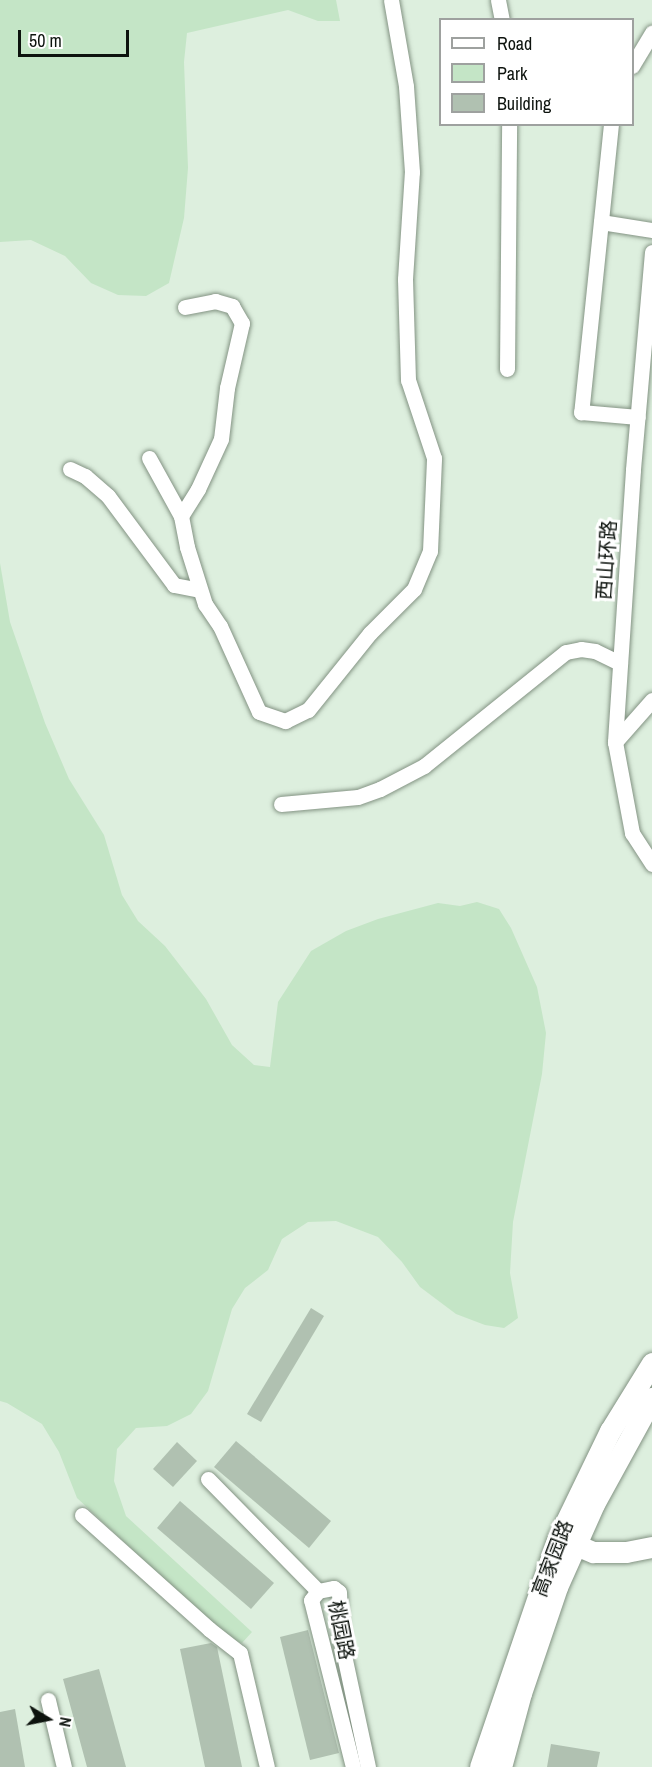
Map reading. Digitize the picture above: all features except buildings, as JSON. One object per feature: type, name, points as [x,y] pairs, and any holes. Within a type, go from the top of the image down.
[{"type":"main road","name":"高家园路","points":[[480,1767],[610,1431],[652,1363]]},
{"type":"main road","name":"高家园路","points":[[501,1767],[520,1693],[567,1541],[652,1398]]},
{"type":"main road","points":[[567,1541],[593,1552],[626,1552],[652,1547]]},
{"type":"street","points":[[149,458],[181,516],[205,604],[220,626],[259,712],[285,721],[308,710],[370,633],[414,589],[430,551],[434,458],[408,380],[405,279],[412,172],[406,86],[391,0]]},
{"type":"street","points":[[498,0],[502,18]]},
{"type":"street","points":[[634,64],[652,33]]},
{"type":"street","points":[[507,369],[509,126]]},
{"type":"street","points":[[611,126],[581,412],[638,417]]},
{"type":"street","points":[[601,222],[652,230]]},
{"type":"street","name":"西山环路","points":[[652,252],[615,742],[632,833],[652,864]]},
{"type":"street","points":[[181,516],[198,489],[221,439],[227,388],[242,323],[232,306],[215,301],[185,307]]},
{"type":"street","points":[[70,469],[85,476],[108,496],[174,585],[200,590]]},
{"type":"street","points":[[281,804],[358,796],[380,789],[424,766],[566,652],[581,649],[595,651],[620,663]]},
{"type":"street","points":[[615,742],[652,700]]},
{"type":"street","points":[[208,1479],[318,1591]]},
{"type":"street","points":[[82,1515],[209,1629],[240,1653],[267,1767]]},
{"type":"street","name":"桃园路","points":[[352,1767],[311,1600],[318,1591],[334,1588],[339,1592],[341,1641],[368,1767]]},
{"type":"street","points":[[48,1700],[64,1767]]},
{"type":"green space","points":[[0,0],[336,0],[340,21],[318,21],[288,10],[187,33],[184,62],[188,168],[184,218],[169,283],[146,296],[118,295],[91,283],[65,256],[31,240],[0,242]]},
{"type":"green space","points":[[0,563],[10,622],[45,723],[69,779],[104,835],[122,895],[138,921],[165,946],[206,999],[232,1045],[254,1065],[270,1067],[278,1002],[311,951],[346,931],[378,919],[438,903],[460,906],[477,902],[499,909],[511,928],[537,987],[546,1033],[542,1074],[513,1222],[510,1273],[518,1318],[504,1328],[485,1325],[456,1314],[420,1287],[402,1262],[378,1237],[336,1221],[308,1222],[282,1239],[268,1270],[245,1288],[232,1309],[208,1391],[191,1414],[167,1426],[136,1428],[117,1449],[114,1481],[126,1516],[252,1632],[242,1643],[227,1638],[77,1498],[59,1452],[42,1424],[0,1401]]}]
